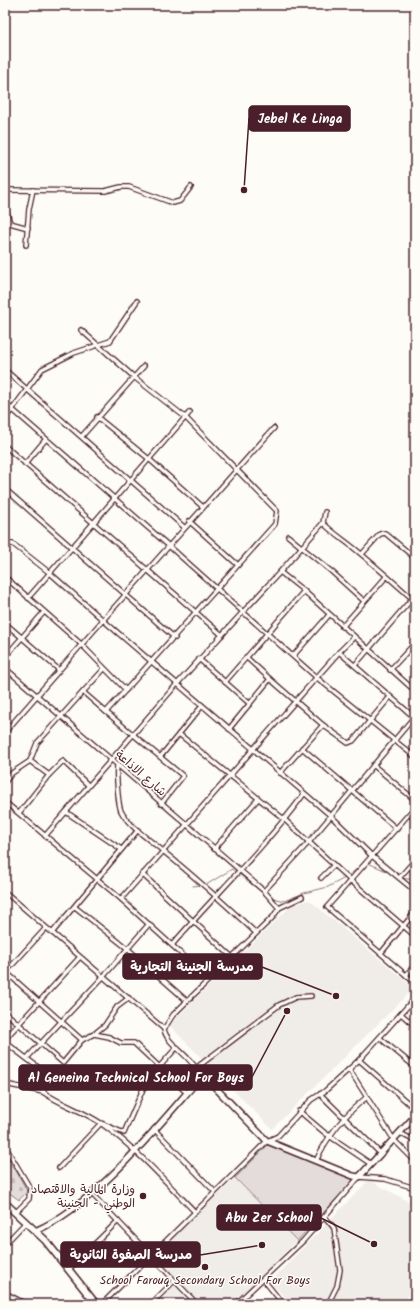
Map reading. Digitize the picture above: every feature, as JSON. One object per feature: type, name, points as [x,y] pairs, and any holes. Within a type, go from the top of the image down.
[{"type":"highway","points":[[5,1203],[27,1222],[69,1269],[96,1304]]},
{"type":"main road","points":[[35,1231],[61,1217],[92,1193],[135,1150],[187,1093],[196,1082],[197,1070]]},
{"type":"main road","points":[[197,1070],[267,1141],[340,1172],[359,1177],[380,1152],[394,1140],[415,1116]]},
{"type":"main road","points":[[5,1294],[24,1304]]},
{"type":"street","points":[[5,190],[106,191],[121,187],[146,192],[173,203],[180,201],[191,187]]},
{"type":"street","points":[[26,245],[34,190]]},
{"type":"street","points":[[5,206],[10,223],[28,228]]},
{"type":"street","points":[[5,418],[26,388],[42,369],[74,353],[110,341],[137,302]]},
{"type":"street","points":[[81,330],[134,377],[185,417],[277,511],[275,524],[152,663],[106,712]]},
{"type":"street","points":[[82,436],[97,417],[144,366]]},
{"type":"street","points":[[5,370],[132,479],[184,527]]},
{"type":"street","points":[[5,403],[316,676],[415,757]]},
{"type":"street","points":[[28,598],[190,412]]},
{"type":"street","points":[[97,417],[150,459],[203,507]]},
{"type":"street","points":[[5,732],[58,669],[274,428]]},
{"type":"street","points":[[25,464],[46,439]]},
{"type":"street","points":[[5,446],[222,635]]},
{"type":"street","points":[[5,489],[126,594],[174,638]]},
{"type":"street","points":[[45,836],[199,659],[280,572],[323,523],[325,512]]},
{"type":"street","points":[[189,522],[238,565]]},
{"type":"street","points":[[323,523],[338,537],[343,539],[362,554],[386,577],[414,598],[355,665]]},
{"type":"street","points":[[362,554],[380,534],[385,533],[415,558]]},
{"type":"street","points":[[288,536],[332,572],[364,601]]},
{"type":"street","points":[[5,544],[13,544],[50,573],[253,751],[331,816],[372,856],[415,891]]},
{"type":"street","points":[[280,572],[304,591],[342,627],[415,691]]},
{"type":"street","points":[[5,577],[81,644],[126,690]]},
{"type":"street","points":[[342,627],[386,577]]},
{"type":"street","points":[[225,682],[304,591]]},
{"type":"street","points":[[5,657],[44,612]]},
{"type":"street","points":[[293,656],[329,615]]},
{"type":"street","points":[[5,623],[58,669]]},
{"type":"street","points":[[121,899],[231,777],[316,676],[354,637]]},
{"type":"street","points":[[390,670],[415,643]]},
{"type":"street","points":[[264,891],[309,842],[415,717],[390,697],[340,652]]},
{"type":"street","points":[[246,657],[346,743],[350,743],[390,697]]},
{"type":"street","points":[[199,659],[250,704]]},
{"type":"street","name":"شارع الاذاعة","points":[[5,668],[161,804],[264,891],[279,908]]},
{"type":"street","points":[[5,782],[12,773],[30,761],[37,743],[104,669]]},
{"type":"street","points":[[5,679],[10,673]]},
{"type":"street","points":[[229,729],[270,679]]},
{"type":"street","points":[[83,692],[184,777],[161,804]]},
{"type":"street","points":[[160,756],[202,706]]},
{"type":"street","points":[[280,773],[323,724]]},
{"type":"street","points":[[179,734],[285,820],[350,880],[415,936]]},
{"type":"street","points":[[302,748],[397,829]]},
{"type":"street","points":[[30,761],[49,775]]},
{"type":"street","points":[[19,814],[49,775],[63,761],[88,785]]},
{"type":"street","points":[[373,765],[415,800]]},
{"type":"street","points":[[117,766],[116,780],[120,808],[123,814],[138,830],[216,896],[256,933]]},
{"type":"street","points":[[172,945],[285,820],[304,794]]},
{"type":"street","points":[[214,849],[258,799]]},
{"type":"street","points":[[5,802],[121,899],[209,979]]},
{"type":"street","points":[[415,807],[327,907],[415,983]]},
{"type":"street","points":[[66,812],[121,849]]},
{"type":"street","points":[[52,933],[138,830]]},
{"type":"street","points":[[400,878],[415,860]]},
{"type":"street","points":[[321,878],[334,865]]},
{"type":"street","points":[[142,874],[232,957]]},
{"type":"street","points":[[5,892],[164,1029],[167,1036],[197,1070],[279,1005],[296,998],[311,996]]},
{"type":"street","points":[[164,1029],[168,1021],[187,1001],[276,915],[279,908],[302,897]]},
{"type":"street","points":[[75,907],[128,949],[187,1001]]},
{"type":"street","points":[[381,953],[415,912]]},
{"type":"street","points":[[27,1058],[103,977],[149,924]]},
{"type":"street","points":[[46,928],[5,972],[40,1001],[82,1040]]},
{"type":"street","points":[[43,1092],[48,1078],[27,1058],[5,1042],[18,1024],[80,958]]},
{"type":"street","points":[[406,975],[415,965]]},
{"type":"street","points":[[5,1012],[63,1064],[82,1040],[94,1034],[108,1022],[117,1007],[129,998]]},
{"type":"street","points":[[102,1304],[267,1141],[278,1136],[300,1111],[359,1060],[415,998]]},
{"type":"street","points":[[401,1014],[415,1026]]},
{"type":"street","points":[[94,1034],[109,1037],[118,1042],[134,1043],[187,1093]]},
{"type":"street","points":[[380,1038],[415,1067]]},
{"type":"street","points":[[123,1141],[124,1133],[146,1082],[177,1047]]},
{"type":"street","points":[[359,1060],[415,1109]]},
{"type":"street","points":[[349,1069],[394,1140],[415,1161]]},
{"type":"street","points":[[5,1084],[43,1092],[54,1100],[124,1133]]},
{"type":"street","points":[[320,1094],[380,1152]]},
{"type":"street","points":[[316,1161],[328,1136],[343,1117],[367,1097]]},
{"type":"street","points":[[300,1111],[328,1136],[370,1164]]},
{"type":"street","points":[[101,1123],[135,1150],[195,1212]]},
{"type":"street","points":[[59,1168],[101,1123]]},
{"type":"street","points":[[154,1129],[215,1192]]},
{"type":"street","points":[[400,1133],[415,1141]]},
{"type":"street","points":[[5,1146],[30,1188],[29,1199],[16,1212]]},
{"type":"street","points":[[236,1304],[325,1217],[359,1177],[385,1179],[415,1188]]},
{"type":"street","points":[[92,1193],[197,1304]]},
{"type":"street","points":[[325,1217],[334,1228],[340,1270],[337,1286],[328,1304]]},
{"type":"street","points":[[69,1269],[118,1221]]},
{"type":"street","points":[[5,1244],[27,1222]]},
{"type":"street","points":[[263,1279],[281,1303]]},
{"type":"street","points":[[151,1304],[174,1281]]},
{"type":"street","points":[[5,1299],[14,1304]]},
{"type":"street","points":[[410,1304],[414,1300]]},
{"type":"shaded area","points":[[309,900],[414,988],[272,1129],[169,1025],[291,906]]},
{"type":"shaded area","points":[[235,1179],[296,1241],[233,1304],[200,1304],[152,1256]]},
{"type":"shaded area","points":[[369,1180],[415,1205],[415,1286],[402,1304],[292,1304],[270,1282]]},
{"type":"shaded area","points":[[174,1285],[191,1302],[190,1304],[156,1303]]},
{"type":"green space","points":[[269,1144],[355,1179],[297,1241],[235,1178]]},
{"type":"green space","points":[[5,1150],[27,1192],[19,1200],[5,1190]]},
{"type":"waterway","points":[[368,863],[391,873]]},
{"type":"waterway","points":[[348,876],[363,864]]},
{"type":"waterway","points":[[206,885],[232,869],[236,873]]},
{"type":"waterway","points":[[239,874],[265,895]]},
{"type":"waterway","points":[[273,898],[284,901],[304,893],[328,887],[345,878]]},
{"type":"waterway","points":[[401,878],[415,880]]},
{"type":"waterway","points":[[193,886],[200,885]]},
{"type":"place","name":"Jebel Ke Linga","points":[[244,190]]},
{"type":"place","name":"مدرسة الجنينة التجارية","points":[[336,996]]},
{"type":"place","name":"Al Geneina Technical School For Boys","points":[[287,1011]]},
{"type":"place","name":"وزارة المالية والاقتصاد الوطني - الجنينة","points":[[143,1196]]},
{"type":"place","name":"Abu Zer School","points":[[374,1244]]},
{"type":"place","name":"مدرسة الصفوة الثانوية","points":[[262,1245]]},
{"type":"place","name":"School Farouq Secondary School For Boys","points":[[205,1267]]}]
